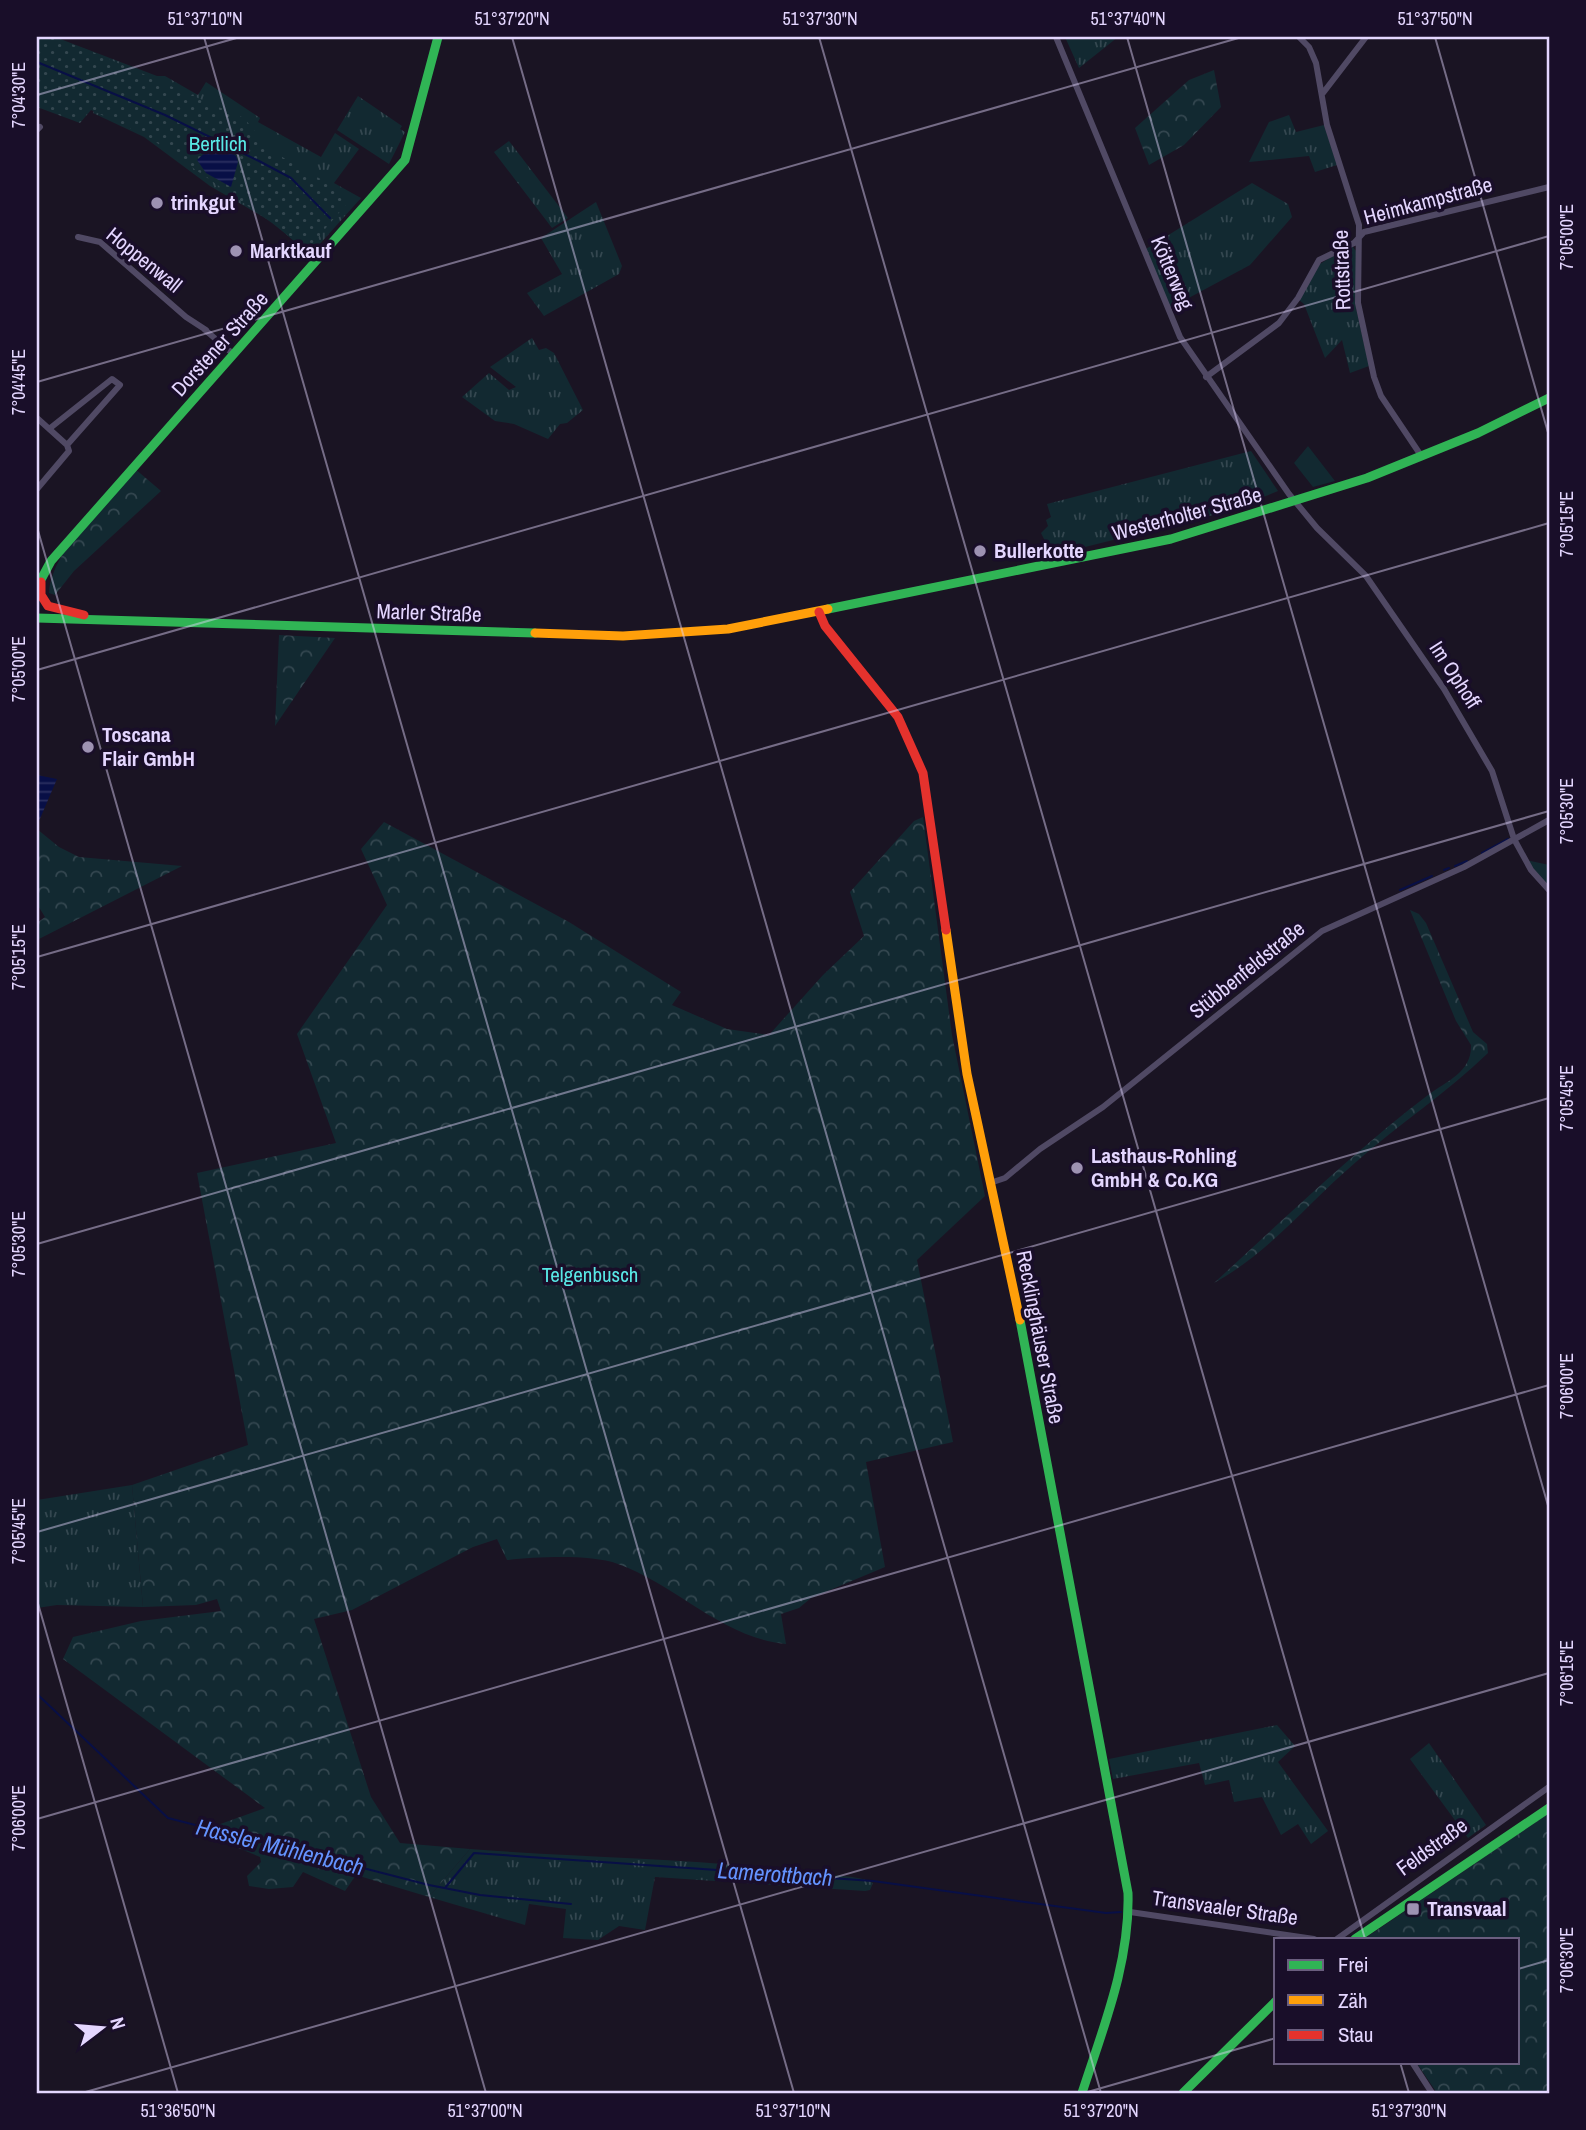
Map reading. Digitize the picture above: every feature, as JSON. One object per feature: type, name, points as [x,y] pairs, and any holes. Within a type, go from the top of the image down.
[{"type":"street","name":"Dorstener Straße","points":[[37,587],[47,567],[232,352],[405,160],[415,132],[438,37]]},
{"type":"street","name":"Kötterweg","points":[[1056,37],[1180,337],[1295,502]]},
{"type":"street","name":"Rottstraße","points":[[1299,37],[1309,47],[1316,63],[1323,93],[1326,125],[1353,201],[1360,237],[1358,303],[1374,377],[1381,396],[1422,457]]},
{"type":"street","points":[[1323,93],[1366,37]]},
{"type":"street","name":"Heimkampstraße","points":[[1206,377],[1279,323],[1298,298],[1319,260],[1360,237],[1364,232],[1549,187]]},
{"type":"street","name":"Hoppenwall","points":[[78,237],[100,242],[186,317],[232,352]]},
{"type":"street","points":[[37,489],[120,385],[112,379],[49,429]]},
{"type":"street","name":"Westerholter Straße","points":[[818,612],[1171,539],[1295,502],[1422,457],[1549,398]]},
{"type":"street","points":[[37,418],[68,448]]},
{"type":"street","name":"Im Ophoff","points":[[1295,502],[1317,528],[1366,576],[1444,689],[1492,771],[1514,839],[1531,870],[1549,890]]},
{"type":"street","points":[[47,567],[40,584],[41,595],[47,606],[100,620]]},
{"type":"street","name":"Marler Straße","points":[[37,618],[638,636],[728,629],[818,612]]},
{"type":"street","name":"Recklinghäuser Straße","points":[[818,612],[825,626],[898,718],[920,762],[926,785],[958,1024],[1130,1912],[1125,1949],[1082,2093]]},
{"type":"street","name":"Stübbenfeldstraße","points":[[990,1183],[1005,1178],[1040,1149],[1103,1107],[1322,931],[1464,867],[1549,820]]},
{"type":"street","name":"Feldstraße","points":[[1338,1938],[1549,1787]]},
{"type":"street","points":[[1355,1938],[1549,1808]]},
{"type":"street","name":"Transvaaler Straße","points":[[1130,1912],[1307,1938]]},
{"type":"street","points":[[1183,2093],[1274,2003]]},
{"type":"street","points":[[1413,2064],[1432,2093]]},
{"type":"green space","name":"Bertlich","points":[[37,37],[55,37],[157,76],[165,76],[198,95],[206,82],[260,118],[258,122],[321,157],[335,133],[359,149],[334,183],[361,198],[310,255],[272,222],[210,186],[144,137],[93,113],[97,103]]},
{"type":"green space","name":"Bertlich","points":[[37,37],[52,37],[88,50],[244,118],[270,150],[331,185],[349,201],[319,236],[311,254],[272,223],[147,136],[91,110],[80,123],[37,107]]},
{"type":"green space","points":[[1065,37],[1118,37],[1079,68]]},
{"type":"green space","points":[[1214,70],[1221,107],[1184,145],[1149,165],[1135,128],[1189,80]]},
{"type":"green space","points":[[358,96],[402,126],[400,129],[405,132],[389,164],[337,130]]},
{"type":"green space","points":[[1289,115],[1296,132],[1324,125],[1337,165],[1315,172],[1309,156],[1249,162],[1269,122]]},
{"type":"green space","points":[[509,141],[568,218],[552,228],[494,152]]},
{"type":"green space","points":[[1252,183],[1288,204],[1292,217],[1250,265],[1170,308],[1146,249]]},
{"type":"green space","points":[[596,202],[622,266],[619,274],[544,316],[527,293],[562,274],[541,238]]},
{"type":"green space","points":[[1352,246],[1357,257],[1342,265],[1336,254]]},
{"type":"green space","points":[[1336,254],[1357,257],[1356,308],[1369,366],[1350,373],[1342,340],[1325,358],[1304,304],[1299,300],[1320,264]]},
{"type":"green space","points":[[532,338],[539,350],[546,348],[554,353],[583,410],[567,423],[560,424],[548,439],[514,424],[495,421],[462,397],[489,373],[509,390],[516,387],[490,367]]},
{"type":"green space","points":[[1308,446],[1335,481],[1313,487],[1294,463]]},
{"type":"green space","points":[[1251,451],[1278,491],[1229,511],[1045,557],[1039,545],[1045,541],[1041,533],[1048,526],[1046,520],[1051,517],[1047,504]]},
{"type":"green space","points":[[134,468],[161,491],[74,571],[55,595],[49,593],[59,560],[70,543]]},
{"type":"green space","points":[[279,635],[335,638],[275,726]]},
{"type":"green space","name":"Telgenbusch","points":[[923,817],[952,1035],[985,1196],[917,1260],[953,1442],[866,1462],[885,1567],[811,1598],[799,1608],[781,1614],[786,1644],[763,1640],[720,1622],[640,1573],[618,1564],[578,1558],[507,1560],[497,1539],[473,1547],[352,1610],[314,1619],[371,1797],[400,1843],[470,1849],[429,1897],[356,1875],[345,1891],[303,1872],[293,1887],[269,1889],[249,1886],[247,1876],[261,1862],[260,1857],[209,1836],[212,1827],[265,1808],[63,1659],[73,1637],[141,1621],[221,1611],[217,1599],[196,1605],[143,1607],[132,1485],[248,1445],[197,1173],[336,1143],[297,1034],[387,905],[361,849],[384,822],[569,922],[681,992],[672,1005],[727,1029],[769,1035],[823,975],[864,936],[850,892],[914,821]]},
{"type":"green space","points":[[37,829],[59,847],[79,857],[182,866],[37,940],[37,923],[45,917],[37,904]]},
{"type":"green space","points":[[1526,860],[1549,865],[1549,887]]},
{"type":"green space","points":[[1410,910],[1419,914],[1426,923],[1473,1032],[1487,1044],[1488,1053],[1356,1162],[1271,1242],[1214,1283],[1345,1163],[1428,1095],[1457,1075],[1467,1062],[1471,1045],[1456,1021]]},
{"type":"green space","points":[[132,1485],[143,1607],[57,1605],[37,1608],[37,1500]]},
{"type":"green space","points":[[1277,1725],[1295,1746],[1278,1762],[1328,1831],[1311,1844],[1298,1824],[1281,1835],[1262,1797],[1234,1802],[1229,1780],[1205,1785],[1199,1763],[1113,1779],[1109,1759]]},
{"type":"green space","points":[[1429,1743],[1486,1825],[1468,1838],[1410,1759]]},
{"type":"green space","points":[[1549,1813],[1549,2093],[1437,2093],[1417,2064],[1520,2064],[1520,1938],[1365,1938]]},
{"type":"green space","points":[[470,1849],[726,1864],[852,1877],[873,1883],[870,1890],[865,1891],[655,1877],[645,1930],[619,1926],[598,1940],[563,1938],[566,1909],[529,1904],[525,1925],[429,1897]]},
{"type":"shaded area","points":[[220,145],[236,156],[238,162],[231,187],[206,173],[197,160],[211,147],[215,151]]},
{"type":"shaded area","points":[[37,775],[57,779],[39,821],[37,819]]},
{"type":"waterway","points":[[37,62],[165,115],[291,178],[330,218]]},
{"type":"waterway","points":[[1482,853],[1508,839]]},
{"type":"waterway","points":[[1455,866],[1467,861]]},
{"type":"waterway","points":[[1444,870],[1449,868]]},
{"type":"waterway","points":[[1400,890],[1432,876]]},
{"type":"waterway","name":"Hassler Mühlenbach","points":[[37,1694],[168,1818],[429,1885],[480,1895],[571,1904]]},
{"type":"waterway","name":"Lamerottbach","points":[[445,1888],[474,1853],[873,1881],[1106,1913],[1121,1912]]},
{"type":"traffic: fast","points":[[37,587],[51,561],[405,160],[438,37]]},
{"type":"traffic: fast","points":[[828,609],[1171,539],[1367,478],[1478,433],[1549,398]]},
{"type":"traffic: fast","points":[[37,618],[535,633]]},
{"type":"traffic: fast","points":[[1020,1320],[1128,1893],[1125,1945],[1120,1970],[1082,2093]]},
{"type":"traffic: fast","points":[[1356,1938],[1549,1808]]},
{"type":"traffic: fast","points":[[1183,2093],[1274,2003]]},
{"type":"traffic: slow","points":[[535,633],[623,636],[728,629],[828,609]]},
{"type":"traffic: slow","points":[[946,930],[967,1074],[1020,1320]]},
{"type":"traffic: jam","points":[[41,582],[41,595],[48,606],[84,615]]},
{"type":"traffic: jam","points":[[819,612],[825,626],[898,717],[923,773],[946,930]]},
{"type":"place","name":"trinkgut","points":[[157,203]]},
{"type":"place","name":"Marktkauf","points":[[236,251]]},
{"type":"place","name":"Bullerkotte","points":[[980,551]]},
{"type":"place","name":"Toscana Flair GmbH","points":[[88,747]]},
{"type":"place","name":"Lasthaus-Rohling GmbH & Co.KG","points":[[1077,1168]]},
{"type":"place","name":"Transvaal","points":[[1413,1909]]}]
